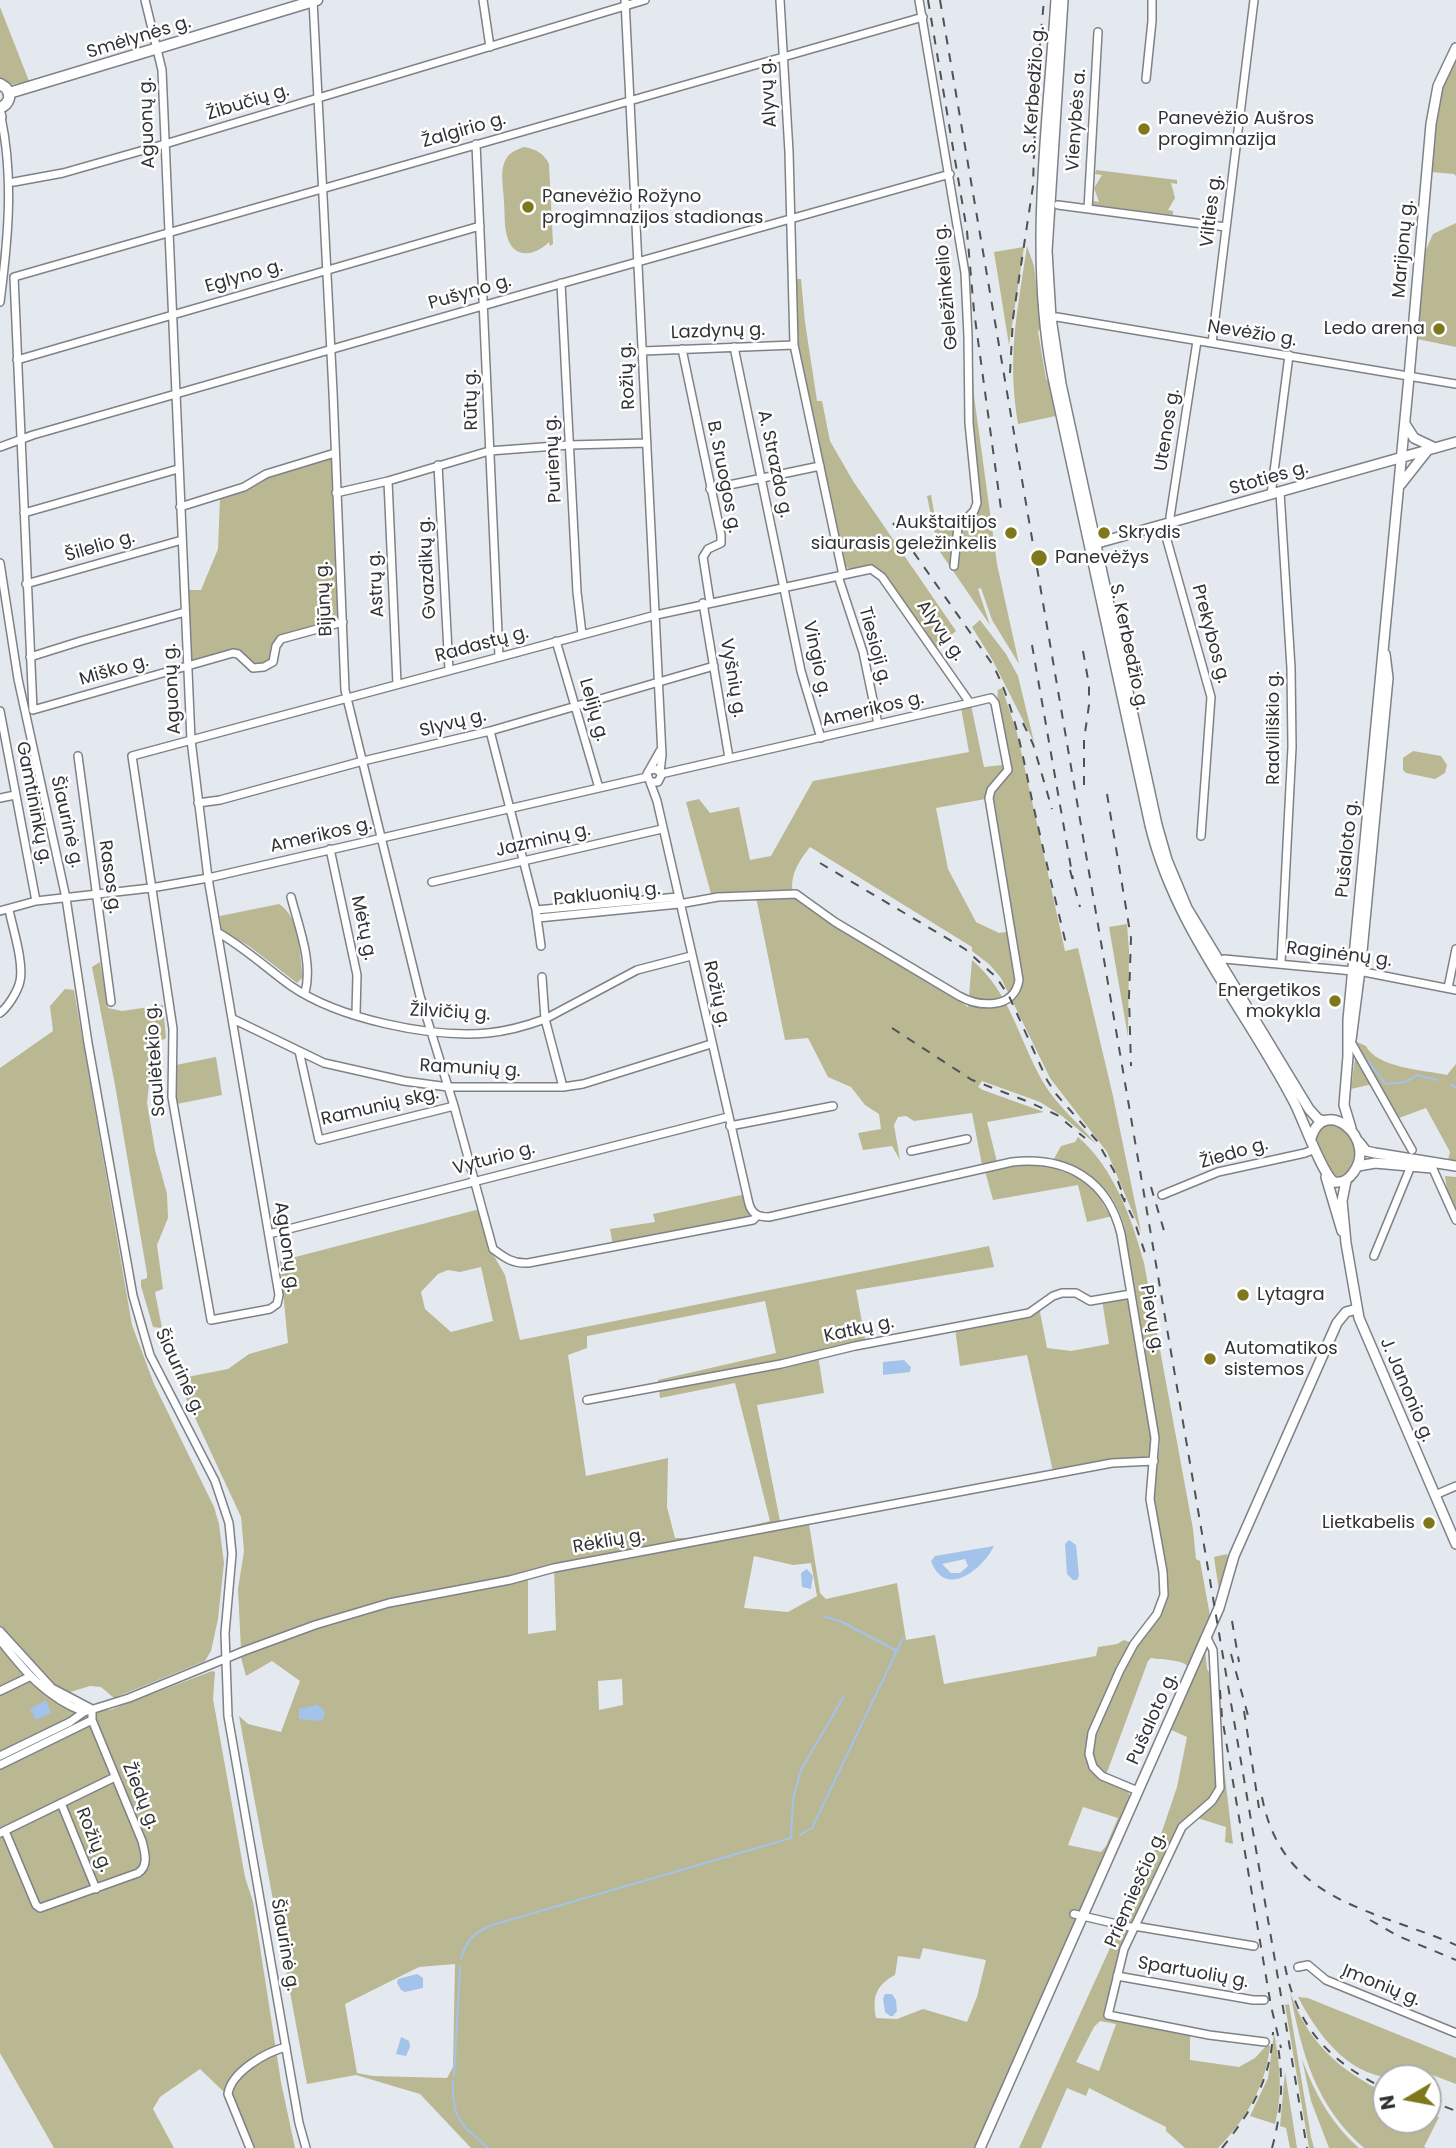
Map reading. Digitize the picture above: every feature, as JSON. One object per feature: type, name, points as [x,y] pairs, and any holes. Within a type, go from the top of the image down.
[{"type":"highway","name":"Smėlynės g.","points":[[9,93],[315,0]]},
{"type":"highway","points":[[0,84],[9,93],[8,103],[0,113]]},
{"type":"main road","name":"S. Kerbedžio g.","points":[[1056,0],[1040,249],[1052,373],[1121,673],[1154,843],[1169,887],[1189,927],[1309,1110],[1324,1121]]},
{"type":"main road","name":"S. Kerbedžio g.","points":[[1047,318],[1047,251],[1063,0]]},
{"type":"main road","name":"Marijonų g.","points":[[1401,457],[1433,107],[1438,86],[1456,48]]},
{"type":"main road","points":[[1399,487],[1415,464],[1432,449],[1414,438],[1405,423]]},
{"type":"main road","name":"Stoties g.","points":[[1093,544],[1456,442]]},
{"type":"main road","name":"Pušaloto g.","points":[[1348,1056],[1401,457]]},
{"type":"main road","points":[[1377,464],[1384,464],[1391,469],[1399,487]]},
{"type":"main road","name":"S. Kerbedžio g.","points":[[1136,745],[1167,860],[1187,908],[1219,962],[1311,1138]]},
{"type":"main road","name":"Pušaloto g.","points":[[1352,1129],[1345,1105],[1348,1020],[1356,971]]},
{"type":"main road","points":[[1335,1120],[1341,1115],[1345,1105]]},
{"type":"main road","points":[[1358,1140],[1358,1166],[1346,1181],[1332,1181],[1324,1172],[1311,1138],[1316,1127],[1324,1121],[1335,1120],[1352,1129],[1366,1151],[1456,1172]]},
{"type":"main road","points":[[1358,1166],[1375,1163],[1411,1167],[1456,1166]]},
{"type":"main road","name":"J. Janonio g.","points":[[1324,1172],[1346,1243]]},
{"type":"main road","name":"J. Janonio g.","points":[[1346,1181],[1342,1201],[1346,1243],[1361,1324],[1456,1544]]},
{"type":"main road","name":"Pušaloto g.","points":[[980,2148],[1079,1915],[1138,1791],[1222,1600],[1244,1531],[1337,1324],[1346,1312],[1357,1309]]},
{"type":"street","name":"Aguonų g.","points":[[145,0],[162,70],[191,740],[208,878],[279,1295],[277,1304],[270,1309],[211,1320]]},
{"type":"street","name":"Bijūnų g.","points":[[315,0],[347,697],[429,1030],[454,1106],[472,1181]]},
{"type":"street","points":[[483,0],[489,47]]},
{"type":"street","name":"Žibučių g.","points":[[14,182],[63,173],[164,144],[489,47],[625,3],[645,0]]},
{"type":"street","name":"Alyvų g.","points":[[780,0],[792,216],[794,345],[841,575],[867,569],[879,573],[970,703]]},
{"type":"street","name":"Geležinkelio g.","points":[[919,0],[965,273],[969,423],[977,503],[974,511],[958,527],[954,566]]},
{"type":"street","points":[[1146,79],[1152,0]]},
{"type":"street","name":"Vilties g.","points":[[1212,343],[1254,0]]},
{"type":"street","name":"Rožių g.","points":[[625,3],[656,615],[660,750],[657,801]]},
{"type":"street","name":"Žalgirio g.","points":[[17,360],[14,277],[923,17]]},
{"type":"street","name":"Vienybės a.","points":[[1087,209],[1098,32]]},
{"type":"street","points":[[0,113],[7,153],[9,230],[0,302]]},
{"type":"street","name":"Rūtų g.","points":[[476,144],[499,656]]},
{"type":"street","name":"Pušyno g.","points":[[0,447],[330,349],[950,173]]},
{"type":"street","points":[[1058,205],[1226,227]]},
{"type":"street","name":"Eglyno g.","points":[[17,360],[480,226]]},
{"type":"street","name":"Purienų g.","points":[[561,283],[576,592],[582,634]]},
{"type":"street","name":"Nevėžio g.","points":[[1047,318],[1456,384]]},
{"type":"street","name":"Utenos g.","points":[[1167,524],[1197,341]]},
{"type":"street","name":"Lazdynų g.","points":[[643,351],[794,345]]},
{"type":"street","name":"A. Strazdo g.","points":[[734,347],[785,587]]},
{"type":"street","name":"B. Sruogos g.","points":[[682,349],[721,535],[720,543],[708,548],[703,557],[706,603]]},
{"type":"street","name":"Radviliškio g.","points":[[1281,963],[1292,728],[1275,494],[1289,355]]},
{"type":"street","points":[[17,360],[30,657],[81,640],[185,612]]},
{"type":"street","points":[[336,493],[388,481],[489,451],[648,443]]},
{"type":"street","points":[[180,507],[244,487],[266,474],[335,453]]},
{"type":"street","name":"Gvazdikų g.","points":[[438,465],[449,670]]},
{"type":"street","points":[[710,489],[820,466]]},
{"type":"street","points":[[24,513],[178,469]]},
{"type":"street","name":"Astrų g.","points":[[388,481],[397,684]]},
{"type":"street","name":"Prekybos g.","points":[[1167,524],[1211,697],[1201,836]]},
{"type":"street","name":"Šilelio g.","points":[[26,584],[182,540]]},
{"type":"street","name":"Šiaurinė g.","points":[[0,563],[18,679],[66,898],[88,1043],[138,1314],[150,1355],[222,1497],[229,1523],[232,1554],[225,1633],[227,1702],[299,2123],[306,2148]]},
{"type":"street","name":"Radastų g.","points":[[132,756],[556,640],[706,603],[841,575]]},
{"type":"street","name":"Tiesioji g.","points":[[841,575],[863,652],[878,724]]},
{"type":"street","name":"Vingio g.","points":[[785,587],[804,686],[821,738]]},
{"type":"street","name":"Vyšnių g.","points":[[706,603],[729,758]]},
{"type":"street","name":"Miško g.","points":[[30,657],[33,710],[233,653],[238,654],[253,668],[264,667],[273,662],[276,646],[281,639],[343,622]]},
{"type":"street","name":"Lelijų g.","points":[[556,640],[600,788]]},
{"type":"street","name":"Slyvų g.","points":[[198,803],[220,800],[363,761],[490,731],[714,666]]},
{"type":"street","name":"Pakluonių g.","points":[[537,914],[755,894],[796,894],[835,922],[972,1003],[993,1004],[1015,991],[1019,980],[989,799],[991,790],[1004,777],[1009,763],[995,703],[986,697],[970,703]]},
{"type":"street","name":"Amerikos g.","points":[[4,911],[36,901],[151,888],[208,878],[649,776],[654,783],[660,775],[970,703]]},
{"type":"street","name":"Gamtininkų g.","points":[[0,710],[36,901]]},
{"type":"street","points":[[490,731],[537,914],[541,946]]},
{"type":"street","name":"Rožių g.","points":[[660,750],[649,776],[657,801],[746,1194],[750,1208],[757,1216]]},
{"type":"street","name":"Rasos g.","points":[[78,756],[111,1002]]},
{"type":"street","name":"Saulėtekio g.","points":[[132,756],[173,1029],[172,1097],[211,1320]]},
{"type":"street","points":[[649,776],[654,769],[660,775]]},
{"type":"street","points":[[0,798],[15,795]]},
{"type":"street","name":"Jazminų g.","points":[[432,882],[662,829]]},
{"type":"street","name":"Mėtų g.","points":[[330,849],[357,975],[356,1014]]},
{"type":"street","points":[[291,897],[306,959],[308,981],[305,993]]},
{"type":"street","points":[[0,1013],[6,1008],[20,982],[17,951],[4,911]]},
{"type":"street","name":"Žilvičių g.","points":[[217,932],[240,945],[291,986],[320,1002],[393,1026],[485,1033],[516,1028],[545,1019],[637,970],[691,956]]},
{"type":"street","points":[[1452,989],[1456,949]]},
{"type":"street","name":"Raginėnų g.","points":[[1219,962],[1224,959],[1356,971],[1452,989]]},
{"type":"street","points":[[542,977],[545,1019],[563,1087]]},
{"type":"street","name":"Ramunių g.","points":[[233,1019],[324,1063],[404,1081],[448,1087],[563,1087],[595,1081],[711,1044]]},
{"type":"street","points":[[1351,1042],[1412,1150]]},
{"type":"street","name":"Ramunių skg.","points":[[299,1051],[319,1140],[454,1106]]},
{"type":"street","points":[[730,1126],[833,1106]]},
{"type":"street","name":"Vyturio g.","points":[[269,1234],[728,1117]]},
{"type":"street","points":[[911,1151],[967,1139]]},
{"type":"street","name":"Žiedo g.","points":[[1162,1195],[1218,1172],[1315,1149]]},
{"type":"street","name":"Pievų g.","points":[[472,1181],[493,1249],[518,1264],[705,1231],[753,1220],[757,1216],[769,1217],[1012,1162],[1049,1163],[1065,1167],[1091,1180],[1108,1202],[1118,1221],[1121,1234],[1155,1438],[1150,1499],[1164,1584],[1163,1601],[1120,1670],[1096,1723],[1089,1749],[1092,1763],[1102,1776],[1138,1791]]},
{"type":"street","points":[[1434,1166],[1456,1220]]},
{"type":"street","points":[[1374,1256],[1411,1167]]},
{"type":"street","name":"Katkų g.","points":[[587,1400],[1029,1313],[1062,1293],[1076,1293],[1090,1301],[1131,1294]]},
{"type":"street","name":"Rėklių g.","points":[[0,1756],[70,1722],[88,1710],[129,1698],[315,1625],[389,1604],[510,1580],[554,1568],[1123,1461],[1154,1461]]},
{"type":"street","points":[[1435,1495],[1456,1486]]},
{"type":"street","points":[[0,1631],[52,1688],[88,1710]]},
{"type":"street","name":"Priemiesčio g.","points":[[1206,1636],[1213,1650],[1220,1787],[1212,1801],[1182,1827],[1134,1927],[1116,1976],[1108,2015],[1265,2042]]},
{"type":"street","points":[[0,1640],[29,1677],[52,1696],[88,1710]]},
{"type":"street","points":[[0,1691],[29,1677]]},
{"type":"street","name":"Žiedų g.","points":[[3,1832],[38,1907],[42,1908],[138,1873],[144,1867],[146,1860],[142,1842],[88,1710]]},
{"type":"street","points":[[0,1765],[92,1720]]},
{"type":"street","points":[[3,1832],[115,1777]]},
{"type":"street","name":"Rožių g.","points":[[61,1803],[96,1889]]},
{"type":"street","points":[[1079,1915],[1134,1927],[1254,1946]]},
{"type":"street","name":"Įmonių g.","points":[[1298,1966],[1308,1965],[1326,1980],[1456,2033]]},
{"type":"street","name":"Spartuolių g.","points":[[1116,1976],[1264,2000]]},
{"type":"street","points":[[250,2148],[228,2094],[229,2089],[237,2074],[286,2047]]},
{"type":"shaded area","points":[[0,7],[29,81],[10,85],[0,79]]},
{"type":"shaded area","points":[[1456,55],[1456,176],[1431,172],[1437,98]]},
{"type":"shaded area","name":"Panevėžio Rožyno progimnazijos stadionas","points":[[524,147],[539,152],[549,164],[553,244],[550,246],[549,242],[531,253],[514,249],[507,236],[505,224],[502,175],[504,164],[508,157]]},
{"type":"shaded area","points":[[1096,170],[1177,180],[1177,184],[1171,183],[1175,198],[1168,210],[1173,211],[1173,215],[1093,205],[1093,201],[1099,202],[1094,188],[1102,175],[1095,174]]},
{"type":"shaded area","points":[[1456,223],[1456,347],[1417,339],[1425,252],[1433,234]]},
{"type":"shaded area","points":[[1027,246],[1034,266],[1041,328],[1038,331],[1046,379],[1050,383],[1056,416],[1018,424],[1013,356]]},
{"type":"shaded area","points":[[1024,247],[1009,345],[994,252]]},
{"type":"shaded area","points":[[796,279],[801,279],[817,401],[822,401],[830,441],[853,481],[956,631],[936,648],[881,572],[853,570],[844,566],[798,347]]},
{"type":"shaded area","points":[[970,316],[974,396],[997,564],[1019,664],[992,620],[981,588],[978,589],[990,625],[938,549],[927,496],[931,495],[937,529],[956,526],[957,521],[975,503]]},
{"type":"shaded area","points":[[332,458],[340,620],[277,638],[273,658],[267,664],[253,666],[239,652],[189,663],[187,590],[201,590],[218,549],[220,498],[244,491],[268,477]]},
{"type":"shaded area","points":[[980,620],[1006,654],[1018,676],[1034,742],[993,661],[972,627]]},
{"type":"shaded area","points":[[1002,688],[1017,733],[1065,951],[1078,948],[1113,1096],[1141,1232],[1107,1152],[1050,1078],[1001,978],[989,964],[972,951],[972,947],[810,847],[795,870],[792,883],[794,897],[809,904],[834,926],[968,1007],[972,960],[996,987],[1005,1002],[1049,1091],[1096,1144],[1040,1102],[982,1081],[978,1087],[983,1090],[1044,1112],[987,1122],[997,1162],[982,1165],[972,1113],[914,1121],[906,1116],[898,1117],[894,1125],[900,1160],[892,1146],[863,1150],[858,1133],[881,1129],[879,1114],[865,1105],[851,1087],[828,1077],[808,1038],[785,1040],[755,892],[711,894],[686,802],[699,799],[710,813],[739,807],[750,860],[771,856],[813,781],[969,752],[961,708],[971,705],[984,767],[1011,764],[997,702],[998,690]],"holes":[[[991,798],[1013,931],[999,933],[976,922],[948,869],[936,808]]]},
{"type":"shaded area","points":[[1413,751],[1441,756],[1447,765],[1445,773],[1435,779],[1406,773],[1403,770],[1403,758]]},
{"type":"shaded area","points":[[279,904],[291,918],[298,937],[303,977],[297,983],[249,946],[221,930],[220,916]]},
{"type":"shaded area","points":[[1127,924],[1129,951],[1128,1037],[1109,927]]},
{"type":"shaded area","points":[[100,962],[108,1008],[122,1011],[163,1005],[166,1038],[153,1045],[147,1103],[155,1150],[167,1194],[168,1218],[157,1245],[163,1289],[155,1292],[162,1328],[153,1327],[141,1286],[141,1280],[147,1278],[147,1274],[92,967]]},
{"type":"shaded area","points":[[65,989],[74,990],[132,1325],[154,1384],[214,1507],[224,1563],[218,1619],[211,1651],[205,1661],[114,1698],[101,1687],[90,1686],[67,1693],[50,1691],[82,1708],[110,1710],[215,1672],[213,1699],[245,1877],[253,1902],[281,2082],[295,2148],[250,2148],[226,2094],[200,2069],[160,2097],[153,2109],[174,2148],[54,2148],[0,2053],[0,1068],[53,1031],[50,1006]]},
{"type":"shaded area","points":[[1357,1042],[1366,1046],[1380,1059],[1402,1067],[1447,1075],[1456,1064],[1456,1161],[1448,1160],[1450,1152],[1426,1108],[1399,1118],[1377,1083],[1351,1089]]},
{"type":"shaded area","points":[[216,1057],[222,1095],[177,1104],[176,1065]]},
{"type":"shaded area","points":[[1326,1125],[1344,1129],[1353,1144],[1353,1161],[1344,1177],[1335,1178],[1331,1175],[1319,1152],[1316,1135]]},
{"type":"shaded area","points":[[1078,1137],[1112,1179],[1134,1229],[1144,1263],[1193,1529],[1196,1559],[1200,1561],[1211,1621],[1189,1667],[1172,1660],[1151,1658],[1148,1661],[1103,1779],[1128,1791],[1132,1801],[976,2148],[471,2148],[420,2094],[356,2075],[307,2084],[239,1716],[248,1724],[281,1732],[300,1681],[272,1661],[246,1676],[240,1654],[389,1603],[486,1585],[486,1580],[367,1606],[241,1650],[238,1589],[244,1551],[241,1517],[177,1379],[228,1369],[249,1354],[288,1343],[280,1261],[480,1209],[490,1249],[505,1275],[520,1340],[989,1246],[994,1267],[856,1290],[866,1344],[818,1355],[824,1393],[757,1405],[781,1526],[809,1524],[820,1593],[826,1599],[897,1583],[906,1640],[935,1635],[944,1684],[1096,1656],[1098,1647],[1124,1640],[1134,1644],[1139,1641],[1164,1608],[1167,1584],[1153,1500],[1160,1443],[1124,1225],[1113,1200],[1098,1182],[1079,1169],[1054,1159],[1061,1146],[1075,1142]],"holes":[[[481,1267],[493,1321],[451,1332],[425,1309],[421,1292],[438,1274],[448,1270],[460,1272]],[[765,1301],[776,1353],[658,1380],[660,1398],[735,1383],[770,1521],[698,1538],[675,1538],[667,1507],[668,1458],[586,1476],[568,1355],[587,1348],[587,1336]],[[754,1556],[793,1565],[811,1563],[817,1596],[788,1612],[744,1608]],[[554,1568],[556,1630],[528,1634],[528,1575]],[[622,1679],[623,1705],[599,1710],[598,1681]],[[1083,1807],[1118,1818],[1101,1852],[1068,1845]],[[923,1948],[986,1960],[977,1997],[967,2022],[923,2009],[897,2019],[876,2018],[877,1992],[883,1983],[895,1975],[898,1956],[920,1959]],[[455,1964],[453,2067],[447,2078],[373,2076],[357,2073],[345,2004],[419,1967]]]},
{"type":"shaded area","points":[[1025,1165],[1054,1169],[1082,1180],[1097,1193],[1113,1216],[1087,1222],[1078,1185],[993,1200],[985,1171]]},
{"type":"shaded area","points":[[1445,1176],[1456,1177],[1456,1216],[1447,1191]]},
{"type":"shaded area","points":[[746,1194],[753,1220],[614,1251],[610,1229],[655,1222],[653,1214]]},
{"type":"shaded area","points":[[1127,1295],[1152,1439],[1151,1463],[1120,1464],[1054,1476],[1027,1355],[960,1366],[955,1328],[1039,1307],[1047,1348],[1071,1351],[1109,1344],[1102,1300]]},
{"type":"shaded area","points":[[1227,1554],[1229,1563],[1220,1598],[1214,1557]]},
{"type":"shaded area","points":[[1205,1648],[1207,1669],[1209,1672],[1216,1672],[1233,1844],[1225,1842],[1226,1827],[1191,1816],[1173,1837],[1133,1923],[1122,1923],[1158,1843],[1177,1787],[1187,1737],[1169,1729]]},
{"type":"shaded area","points":[[1120,1926],[1129,1933],[1106,2011],[1190,2031],[1190,2060],[1239,2067],[1255,2058],[1266,2046],[1270,2046],[1264,2074],[1253,2101],[1246,2114],[1218,2148],[1185,2148],[1166,2131],[1166,2127],[1089,2088],[1086,2096],[1067,2088],[1041,2148],[1019,2148]],"holes":[[[1100,2021],[1116,2024],[1099,2071],[1076,2062],[1094,2027]]]},
{"type":"shaded area","points":[[1290,1992],[1306,2026],[1327,2053],[1372,2086],[1372,2134],[1430,2134],[1424,2147],[1427,2148],[1364,2148],[1333,2114],[1322,2096],[1300,2036]]},
{"type":"shaded area","points":[[1298,1997],[1308,1998],[1456,2058],[1456,2084],[1442,2079],[1442,2064],[1372,2064],[1372,2074],[1360,2069],[1335,2050],[1314,2024]]},
{"type":"shaded area","points":[[1289,2004],[1314,2148],[1309,2148],[1285,2005]]},
{"type":"shaded area","points":[[1274,2033],[1280,2078],[1275,2124],[1250,2116],[1268,2078]]},
{"type":"shaded area","points":[[1302,2059],[1325,2107],[1359,2148],[1329,2148],[1311,2101]]},
{"type":"shaded area","points":[[1285,2072],[1297,2148],[1290,2148],[1286,2128],[1280,2126]]},
{"type":"water","points":[[904,1360],[911,1367],[910,1372],[883,1375],[883,1362]]},
{"type":"water","points":[[1069,1540],[1076,1545],[1079,1576],[1077,1580],[1067,1574],[1065,1544]]},
{"type":"water","points":[[994,1546],[973,1571],[954,1579],[945,1578],[937,1572],[931,1561],[935,1556]],"holes":[[[965,1559],[968,1566],[960,1573],[951,1573],[942,1564]]]},
{"type":"water","points":[[807,1569],[813,1576],[811,1589],[802,1587],[801,1573]]},
{"type":"water","points":[[46,1700],[51,1713],[36,1720],[30,1709]]},
{"type":"water","points":[[317,1705],[323,1709],[323,1719],[299,1719],[299,1709]]},
{"type":"water","points":[[417,1974],[423,1978],[423,1988],[405,1992],[401,1990],[398,1979]]},
{"type":"water","points":[[885,1994],[892,1994],[896,2000],[897,2011],[893,2016],[885,2012]]},
{"type":"water","points":[[401,2037],[409,2041],[410,2047],[406,2056],[396,2054]]},
{"type":"waterway","points":[[1362,1054],[1386,1084],[1406,1082],[1417,1075],[1438,1080]]},
{"type":"waterway","points":[[1451,1085],[1456,1087]]},
{"type":"waterway","points":[[823,1616],[842,1622],[897,1651]]},
{"type":"waterway","points":[[800,1835],[812,1828],[903,1638]]},
{"type":"waterway","points":[[461,1959],[471,1939],[489,1926],[791,1838],[793,1799],[801,1770],[844,1696]]},
{"type":"waterway","points":[[454,2076],[460,1967]]},
{"type":"waterway","points":[[453,2082],[454,2105],[460,2120],[488,2148]]},
{"type":"railway","points":[[928,0],[967,231],[974,311],[1001,509]]},
{"type":"railway","points":[[940,0],[1307,2148]]},
{"type":"railway","points":[[1010,373],[1013,318],[1033,186],[1036,85],[1044,0]]},
{"type":"railway","points":[[893,523],[993,665],[1001,681],[1017,731],[1067,948]]},
{"type":"railway","points":[[1032,645],[1073,879]]},
{"type":"railway","points":[[1083,651],[1089,685],[1084,740],[1084,794]]},
{"type":"railway","points":[[1023,723],[1033,744],[1052,809]]},
{"type":"railway","points":[[1107,794],[1131,938],[1131,1066]]},
{"type":"railway","points":[[820,863],[965,949],[996,977],[1009,996],[1047,1080],[1097,1141],[1114,1171],[1125,1200]]},
{"type":"railway","points":[[1070,870],[1080,907]]},
{"type":"railway","points":[[892,1028],[972,1080],[1057,1115],[1085,1138]]},
{"type":"railway","points":[[1151,1187],[1165,1234]]},
{"type":"railway","points":[[1121,1194],[1134,1220],[1147,1259]]},
{"type":"railway","points":[[1232,1621],[1239,1662]]},
{"type":"railway","points":[[1231,1654],[1249,1719]]},
{"type":"railway","points":[[1220,1690],[1222,1717],[1271,2006],[1281,2048]]},
{"type":"railway","points":[[1244,1711],[1259,1808]]},
{"type":"railway","points":[[1262,1797],[1273,1832],[1289,1859],[1310,1880],[1335,1897],[1363,1910],[1456,1945]]},
{"type":"railway","points":[[1370,1920],[1398,1936],[1456,1960]]},
{"type":"railway","points":[[1285,1966],[1298,2008],[1319,2041],[1349,2068],[1372,2082]]},
{"type":"railway","points":[[1222,2148],[1258,2094],[1268,2065],[1273,2032]]},
{"type":"railway","points":[[1272,2148],[1281,2095],[1277,2041]]},
{"type":"railway","points":[[1442,2106],[1456,2111]]},
{"type":"place","name":"Panevėžio Aušros progimnazija","points":[[1144,129]]},
{"type":"place","name":"Panevėžio Rožyno progimnazijos stadionas","points":[[528,207]]},
{"type":"place","name":"Ledo arena","points":[[1439,329]]},
{"type":"place","name":"Aukštaitijos siaurasis geležinkelis","points":[[1011,533]]},
{"type":"place","name":"Skrydis","points":[[1104,533]]},
{"type":"place","name":"Panevėžys","points":[[1039,558]]},
{"type":"place","name":"Energetikos mokykla","points":[[1335,1001]]},
{"type":"place","name":"Lytagra","points":[[1243,1295]]},
{"type":"place","name":"Automatikos sistemos","points":[[1210,1359]]},
{"type":"place","name":"Lietkabelis","points":[[1429,1523]]}]
